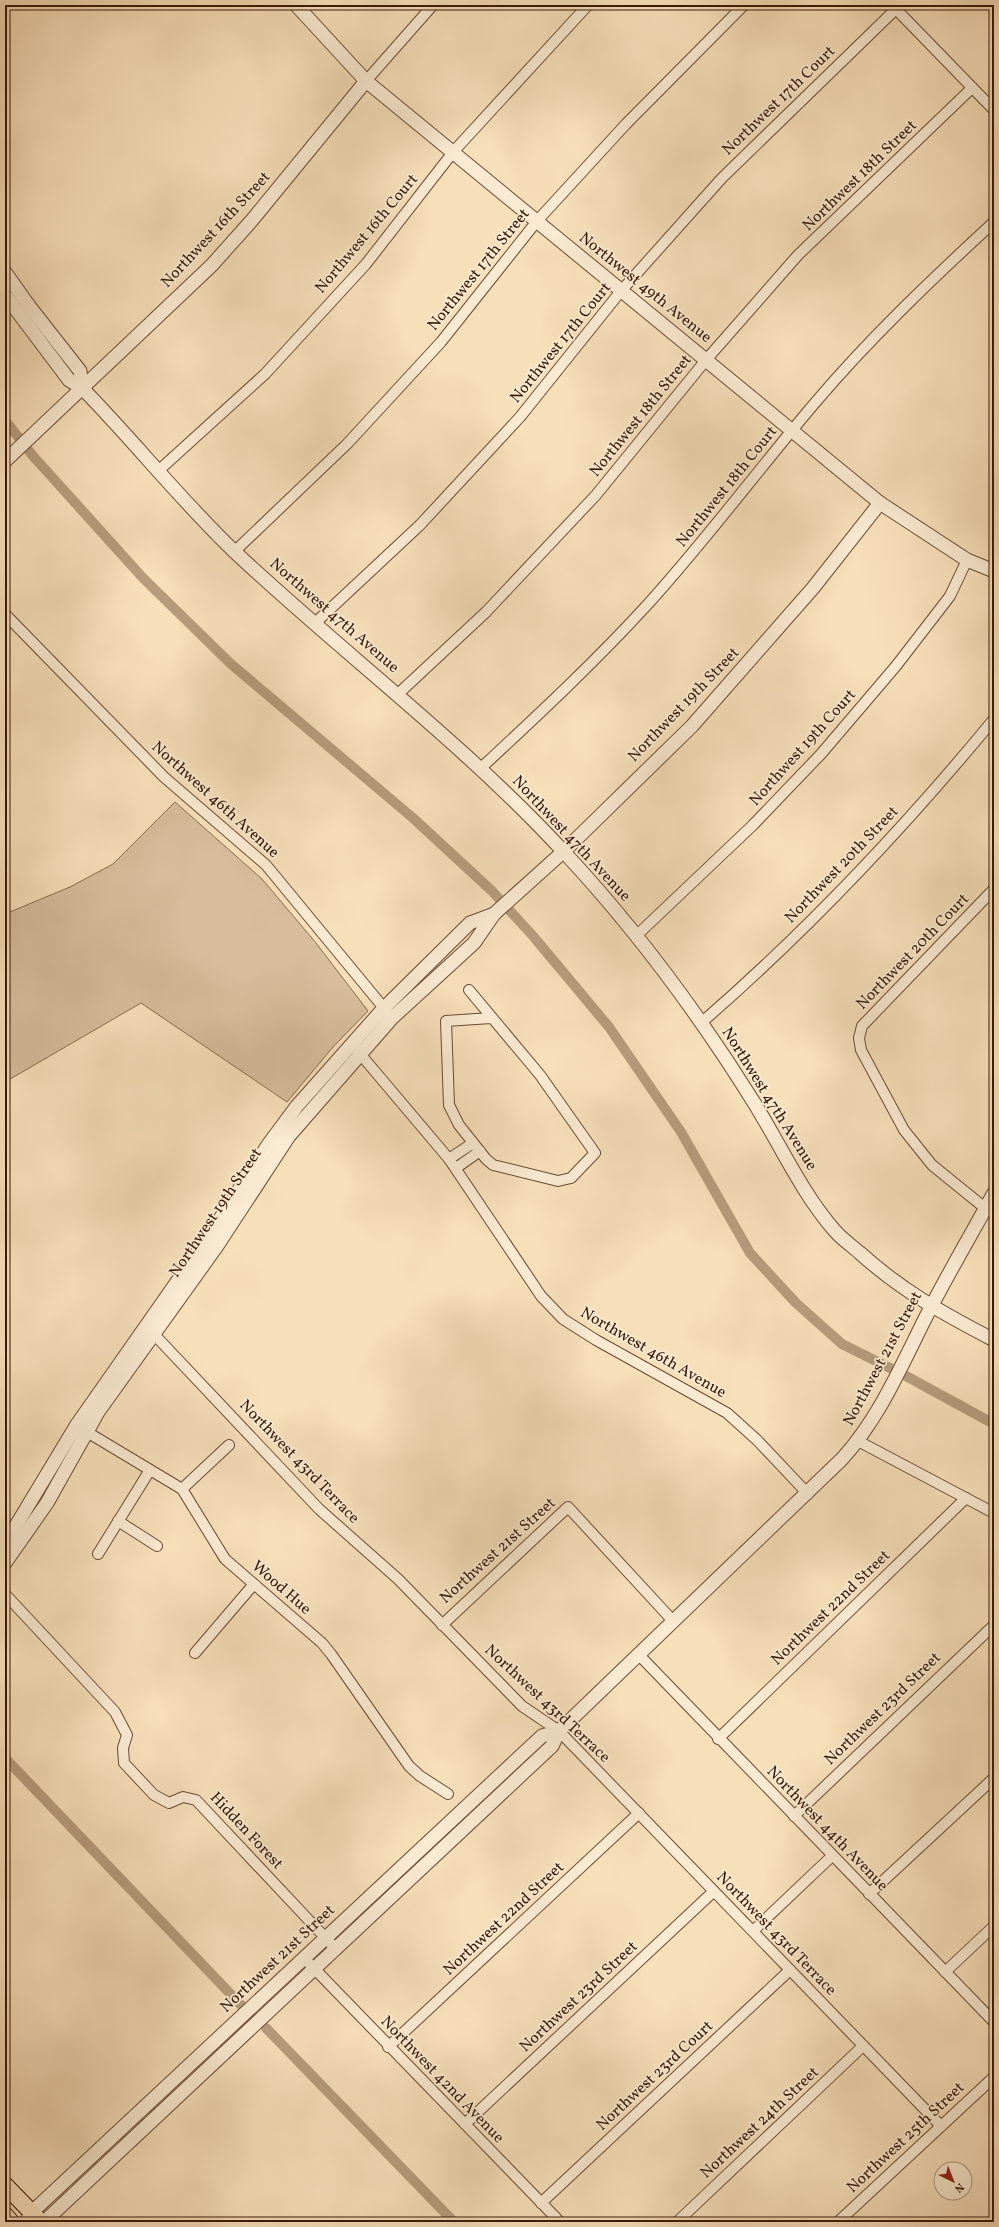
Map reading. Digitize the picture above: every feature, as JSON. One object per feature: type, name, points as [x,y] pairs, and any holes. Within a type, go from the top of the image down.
[{"type":"main road","points":[[5,2185],[36,2220]]},
{"type":"main road","points":[[5,2215],[11,2222]]},
{"type":"street","name":"Northwest 49th Avenue","points":[[296,5],[366,81],[454,151],[621,291],[880,503],[967,560],[994,571]]},
{"type":"street","name":"Northwest 16th Street","points":[[6,460],[212,265],[253,220],[366,81],[432,5]]},
{"type":"street","name":"Northwest 16th Court","points":[[157,472],[265,374],[366,264],[454,151],[588,5]]},
{"type":"street","name":"Northwest 17th Street","points":[[235,551],[346,444],[441,342],[537,221],[626,124],[744,5]]},
{"type":"street","points":[[894,7],[994,110]]},
{"type":"street","name":"Northwest 17th Court","points":[[314,624],[420,525],[510,429],[621,291],[722,178],[894,7]]},
{"type":"street","name":"Northwest 18th Street","points":[[398,694],[486,612],[596,494],[706,360],[798,256],[972,88]]},
{"type":"street","name":"Northwest 18th Court","points":[[481,768],[577,678],[648,605],[792,430],[883,328],[994,222]]},
{"type":"street","name":"Northwest 47th Avenue","points":[[5,272],[24,310],[69,380],[82,388],[157,472],[235,551],[314,624],[398,694],[481,768],[564,851],[636,936],[701,1022],[752,1100],[809,1196],[836,1232],[882,1273],[931,1307],[994,1340]]},
{"type":"street","name":"Northwest 47th Avenue","points":[[5,295],[24,310]]},
{"type":"street","name":"Northwest 19th Street","points":[[5,1544],[149,1329],[217,1246],[284,1133],[297,1106],[356,1049],[388,1013],[474,943],[494,914],[564,851],[692,726],[735,679],[813,588],[880,503]]},
{"type":"street","name":"Northwest 19th Court","points":[[636,936],[753,825],[821,754],[896,666],[950,596],[967,560]]},
{"type":"street","name":"Northwest 46th Avenue","points":[[5,614],[164,777],[266,865],[388,1013]]},
{"type":"street","name":"Northwest 20th Street","points":[[701,1022],[797,934],[896,832],[994,719]]},
{"type":"street","name":"Northwest 20th Court","points":[[990,1211],[932,1165],[904,1130],[861,1050],[859,1038],[862,1026],[994,889]]},
{"type":"street","points":[[469,990],[540,1075],[595,1153],[572,1178],[558,1181],[493,1165],[459,1125],[449,1105],[446,1021],[491,1018]]},
{"type":"street","name":"Northwest 46th Avenue","points":[[356,1049],[456,1168],[541,1296],[563,1319],[596,1340],[727,1413],[757,1440],[808,1494]]},
{"type":"street","points":[[449,1159],[473,1142]]},
{"type":"street","points":[[456,1168],[480,1151]]},
{"type":"street","name":"Northwest 21st Street","points":[[36,2220],[314,1969],[552,1746],[559,1731],[808,1494],[858,1442],[892,1387],[931,1307],[990,1211],[994,1193]]},
{"type":"street","name":"Northwest 43rd Terrace","points":[[149,1329],[319,1509],[398,1579],[522,1706],[559,1731],[713,1892],[753,1930],[941,2126]]},
{"type":"street","name":"Northwest 19th Street","points":[[5,1563],[47,1503],[82,1429]]},
{"type":"street","name":"Wood Hue","points":[[82,1429],[182,1489],[225,1559],[322,1643],[409,1766],[420,1776],[448,1794]]},
{"type":"street","points":[[858,1442],[994,1513]]},
{"type":"street","points":[[182,1489],[228,1445]]},
{"type":"street","points":[[98,1554],[150,1470]]},
{"type":"street","name":"Northwest 22nd Street","points":[[718,1739],[966,1498]]},
{"type":"street","name":"Northwest 21st Street","points":[[442,1625],[568,1507],[674,1622]]},
{"type":"street","points":[[118,1522],[157,1546]]},
{"type":"street","points":[[195,1653],[254,1584]]},
{"type":"street","name":"Hidden Forest","points":[[5,1594],[115,1712],[127,1735],[123,1748],[124,1762],[154,1795],[170,1803],[183,1797],[196,1800],[336,1948]]},
{"type":"street","name":"Northwest 23rd Street","points":[[794,1816],[994,1625]]},
{"type":"street","name":"Northwest 44th Avenue","points":[[639,1655],[718,1739],[994,2022]]},
{"type":"street","name":"Northwest 21st Street","points":[[36,2220],[304,1958],[542,1736],[559,1731]]},
{"type":"street","points":[[869,1894],[994,1778]]},
{"type":"street","name":"Northwest 22nd Street","points":[[388,2047],[639,1813]]},
{"type":"street","points":[[753,1930],[832,1856]]},
{"type":"street","name":"Northwest 23rd Street","points":[[465,2124],[713,1892]]},
{"type":"street","points":[[945,1972],[994,1926]]},
{"type":"street","name":"Northwest 42nd Avenue","points":[[304,1958],[388,2047],[560,2222]]},
{"type":"street","name":"Northwest 23rd Court","points":[[541,2203],[790,1970]]},
{"type":"street","name":"Northwest 24th Street","points":[[677,2222],[863,2046]]},
{"type":"street","name":"Northwest 25th Street","points":[[838,2222],[994,2076]]},
{"type":"shaded area","points":[[175,802],[262,879],[316,943],[368,1011],[333,1047],[287,1102],[141,1003],[5,1082],[5,914],[70,887],[113,864]]},
{"type":"waterway","points":[[5,420],[33,456],[143,578],[231,664],[413,818],[492,891],[533,936],[609,1027],[681,1132],[750,1253],[796,1303],[842,1344],[906,1376],[994,1424]]},
{"type":"waterway","points":[[5,1758],[242,2006]]},
{"type":"waterway","points":[[266,2028],[454,2222]]}]
